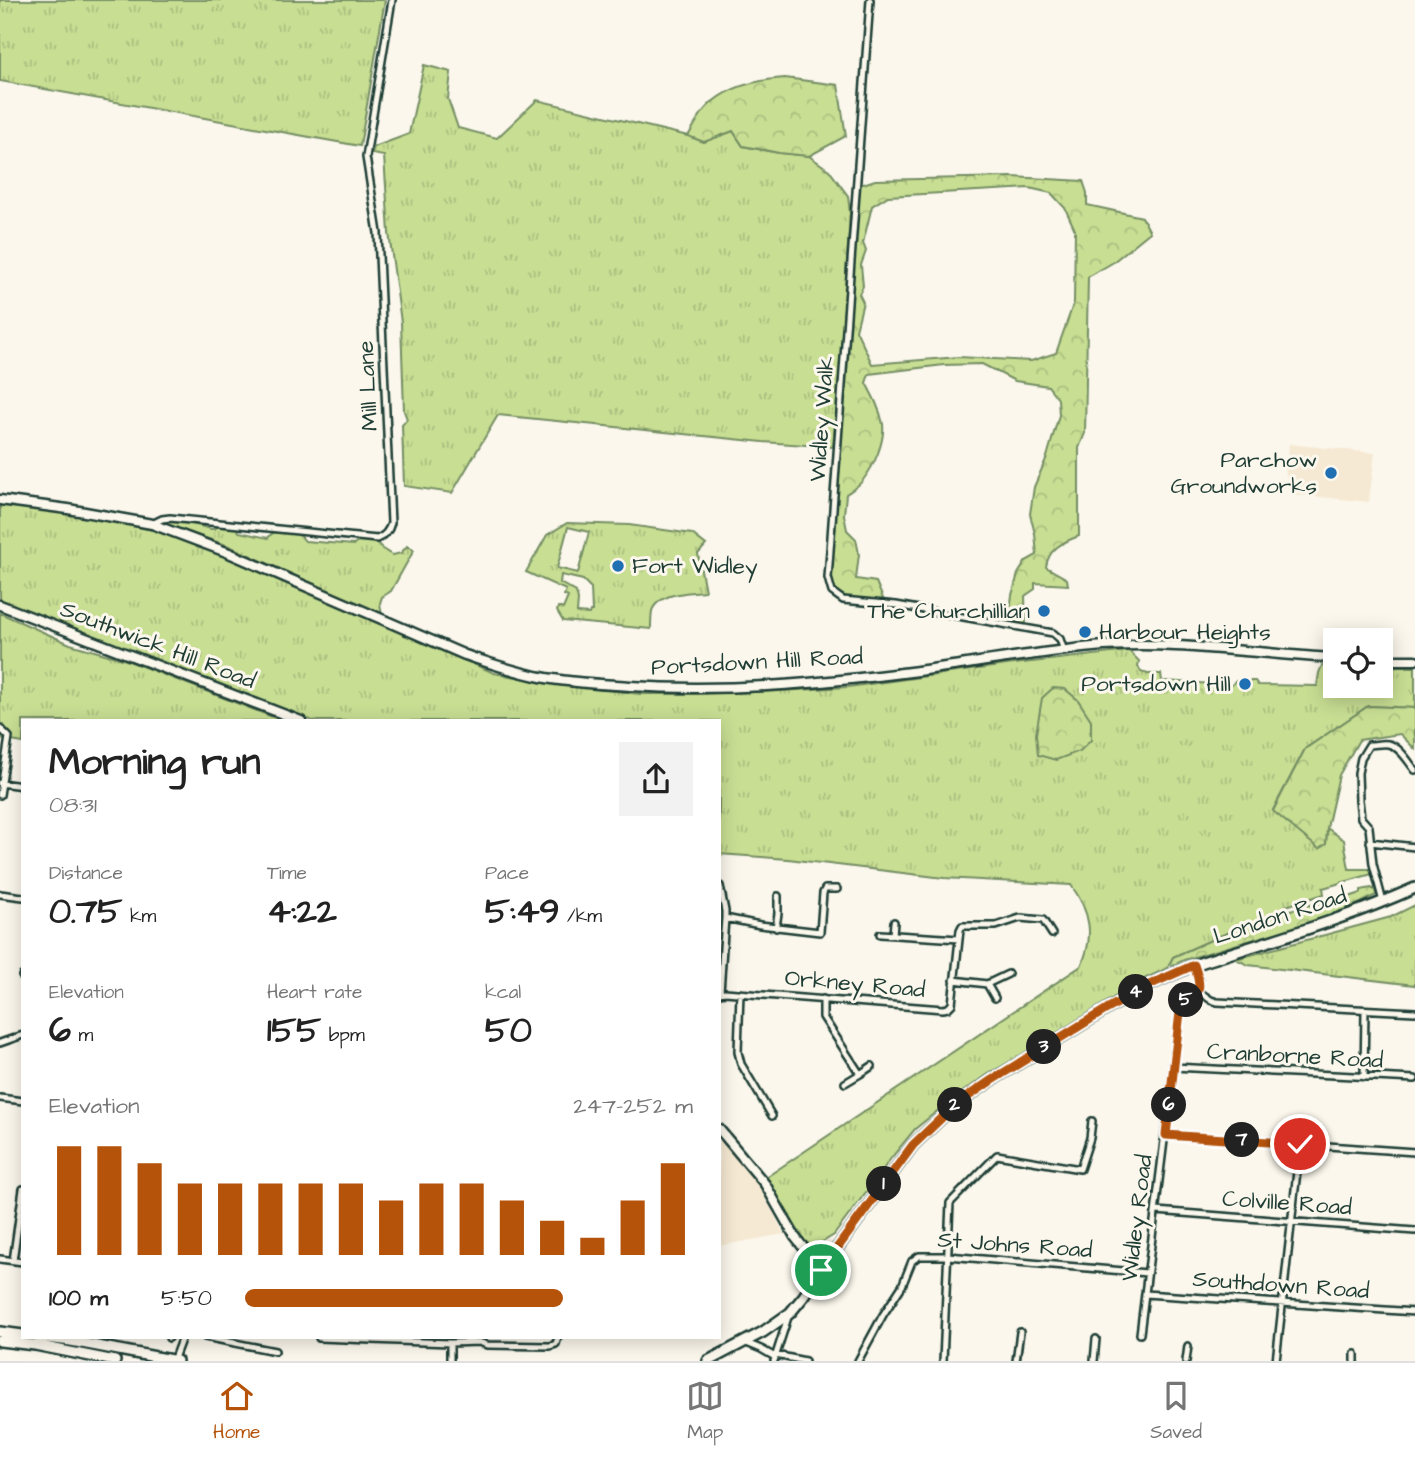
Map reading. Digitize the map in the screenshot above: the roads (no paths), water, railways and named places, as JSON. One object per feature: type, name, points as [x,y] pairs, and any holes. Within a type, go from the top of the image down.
[{"type":"main road","name":"Portsdown Hill Road","points":[[0,500],[152,524],[229,553],[465,655],[541,677],[585,683],[670,688],[808,684],[1094,647],[1137,645],[1323,657]]},
{"type":"main road","name":"Southwick Hill Road","points":[[0,605],[296,719]]},
{"type":"main road","points":[[1393,660],[1415,660]]},
{"type":"main road","name":"London Road","points":[[708,1361],[763,1332],[790,1313],[913,1145],[954,1106],[992,1080],[1149,985],[1194,965],[1326,923],[1415,888]]},
{"type":"main road","points":[[721,1131],[765,1184],[795,1237],[807,1252],[824,1266]]},
{"type":"main road","points":[[0,1332],[21,1335]]},
{"type":"main road","points":[[55,1339],[174,1361]]},
{"type":"main road","points":[[0,1342],[35,1345],[116,1361]]},
{"type":"street","name":"Mill Lane","points":[[152,524],[170,518],[377,539],[390,528],[378,233],[366,157],[392,0]]},
{"type":"street","name":"Widley Walk","points":[[870,0],[829,585],[832,592],[842,600],[896,605],[1053,633],[1060,639],[1064,651]]},
{"type":"street","points":[[0,728],[9,737],[0,795]]},
{"type":"street","points":[[1383,902],[1373,864],[1369,827],[1361,818],[1358,774],[1361,758],[1369,746],[1387,744],[1401,753],[1415,770]]},
{"type":"street","points":[[1,783],[21,786]]},
{"type":"street","points":[[1370,842],[1415,847]]},
{"type":"street","points":[[725,918],[776,928],[820,932],[823,893],[825,889],[837,889]]},
{"type":"street","points":[[721,891],[725,911],[721,952]]},
{"type":"street","points":[[0,894],[21,898]]},
{"type":"street","points":[[776,928],[778,896]]},
{"type":"street","points":[[880,934],[959,939],[962,926],[996,926],[1020,918],[1044,916],[1052,934]]},
{"type":"street","points":[[893,935],[894,922]]},
{"type":"street","name":"Orkney Road","points":[[721,993],[948,1008],[952,1004],[959,939]]},
{"type":"street","points":[[1194,965],[1199,980],[1198,991],[1217,1002],[1415,1012]]},
{"type":"street","points":[[954,980],[987,984],[1008,974]]},
{"type":"street","points":[[987,984],[995,998]]},
{"type":"street","name":"Widley Road","points":[[1140,1334],[1180,1012],[1184,1003],[1198,991]]},
{"type":"street","points":[[740,993],[738,1052],[741,1064],[772,1116]]},
{"type":"street","points":[[823,999],[823,1017],[860,1074]]},
{"type":"street","points":[[1364,1077],[1365,1010]]},
{"type":"street","points":[[0,1043],[21,1036]]},
{"type":"street","points":[[845,1083],[872,1066]]},
{"type":"street","name":"Cranborne Road","points":[[1174,1067],[1415,1079]]},
{"type":"street","points":[[748,1097],[757,1092]]},
{"type":"street","points":[[0,1098],[21,1101]]},
{"type":"street","points":[[943,1361],[950,1203],[996,1155],[1080,1169],[1090,1138],[1092,1121]]},
{"type":"street","points":[[1166,1135],[1415,1152]]},
{"type":"street","points":[[1276,1361],[1300,1144]]},
{"type":"street","points":[[13,1261],[21,1203]]},
{"type":"street","name":"Colville Road","points":[[1156,1211],[1415,1231]]},
{"type":"street","name":"St Johns Road","points":[[858,1361],[902,1286],[915,1258],[923,1255],[1147,1273]]},
{"type":"street","points":[[0,1259],[21,1262]]},
{"type":"street","name":"Southdown Road","points":[[1145,1294],[1415,1312]]},
{"type":"street","points":[[775,1358],[790,1313]]},
{"type":"street","points":[[1016,1361],[1020,1332]]},
{"type":"street","points":[[174,1361],[181,1339]]},
{"type":"street","points":[[215,1339],[275,1351]]},
{"type":"street","points":[[345,1339],[550,1346],[556,1344],[557,1339]]},
{"type":"street","points":[[1094,1361],[1096,1339]]},
{"type":"street","points":[[743,1342],[775,1358],[805,1361]]},
{"type":"street","points":[[450,1343],[450,1361]]},
{"type":"street","points":[[1186,1361],[1188,1346]]},
{"type":"street","points":[[1354,1361],[1355,1354]]},
{"type":"place","name":"Parchow Groundworks","points":[[1331,473]]},
{"type":"place","name":"Fort Widley","points":[[618,566]]},
{"type":"place","name":"The Churchillian","points":[[1044,611]]},
{"type":"place","name":"Harbour Heights","points":[[1085,632]]},
{"type":"place","name":"Portsdown Hill","points":[[1245,684]]}]
